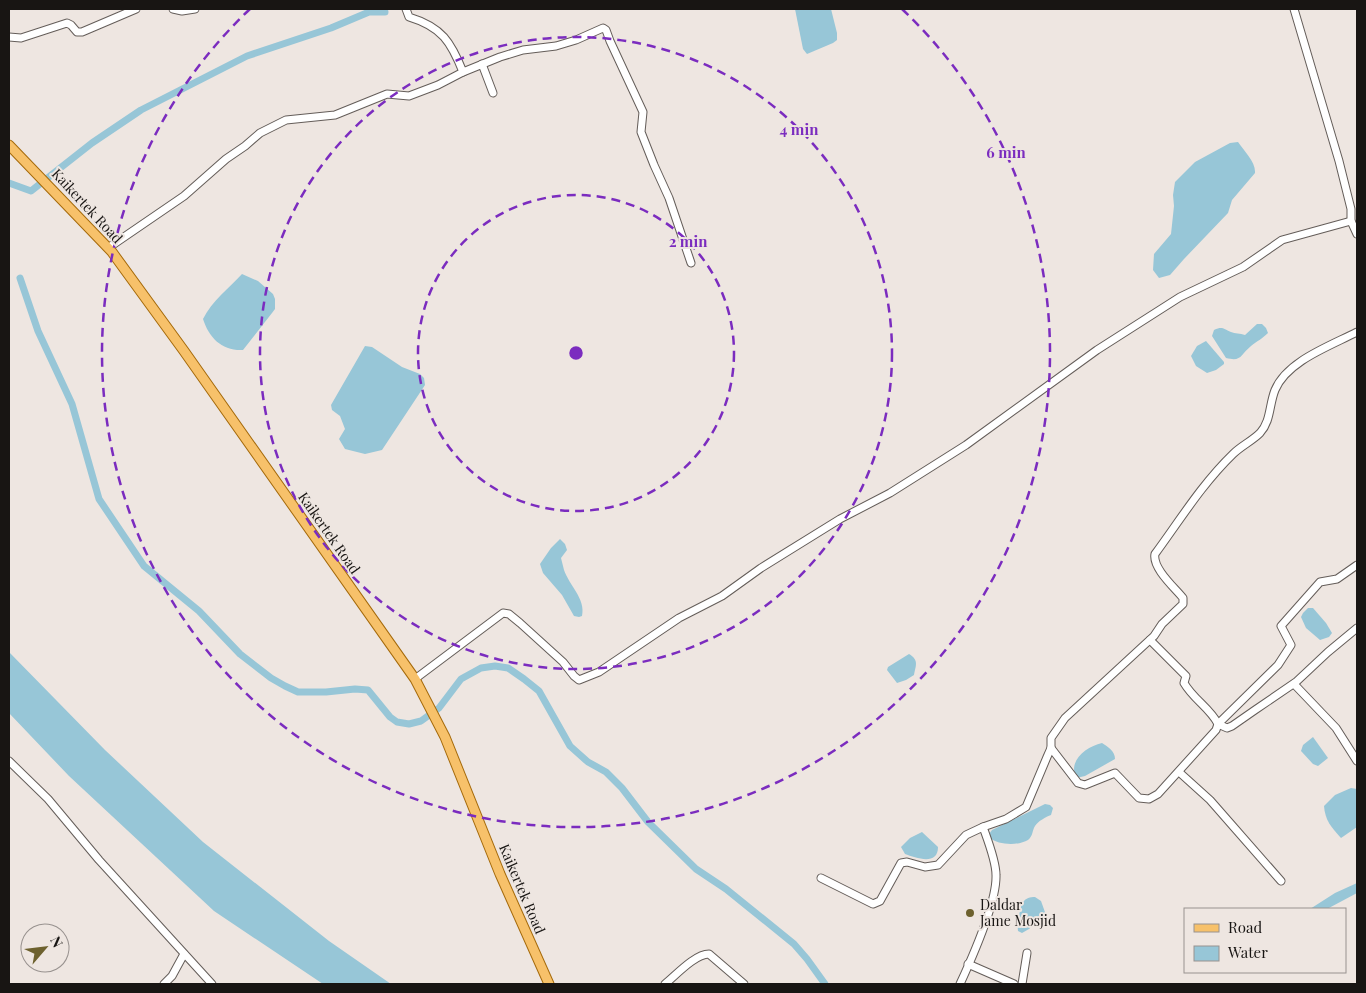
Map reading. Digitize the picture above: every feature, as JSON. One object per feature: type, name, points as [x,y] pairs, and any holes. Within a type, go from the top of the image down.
[{"type":"main road","name":"Kaikertek Road","points":[[9,145],[39,174],[108,248],[415,678],[445,737],[500,874],[549,984]]},
{"type":"street","points":[[9,37],[21,38],[67,23],[71,24],[77,32],[82,32],[136,9]]},
{"type":"street","points":[[173,9],[182,11],[195,9]]},
{"type":"street","points":[[406,9],[409,17],[426,22],[447,40],[452,46],[463,72]]},
{"type":"street","points":[[1294,9],[1339,161],[1351,209],[1352,221],[1357,234]]},
{"type":"street","points":[[108,248],[184,196],[226,158],[245,146],[260,133],[286,120],[335,115],[387,94],[410,96],[482,64],[516,52],[556,46],[604,28],[643,112],[640,132],[670,198],[691,263]]},
{"type":"street","points":[[482,64],[493,93]]},
{"type":"street","points":[[415,678],[503,613],[509,614],[520,623],[563,662],[579,680],[599,672],[679,618],[722,596],[761,568],[825,528],[890,493],[966,445],[1097,350],[1180,297],[1243,267],[1282,240],[1352,221]]},
{"type":"street","points":[[821,878],[873,904],[880,901],[901,862],[925,867],[938,865],[966,835],[1006,819],[1026,807],[1050,748],[1051,738],[1065,718],[1150,640],[1162,624],[1183,604],[1183,598],[1157,566],[1154,559],[1155,554],[1202,488],[1234,453],[1260,433],[1268,420],[1274,391],[1282,377],[1294,366],[1357,332]]},
{"type":"street","points":[[1050,748],[1078,783],[1085,785],[1115,773],[1139,798],[1149,799],[1158,794],[1216,730],[1218,724],[1278,665],[1290,645],[1281,626],[1300,604],[1320,582],[1337,579],[1357,565]]},
{"type":"street","points":[[1150,640],[1186,676],[1184,683],[1190,694],[1214,715],[1218,724],[1227,728],[1294,684],[1357,628]]},
{"type":"street","points":[[1294,684],[1336,728],[1357,761]]},
{"type":"street","points":[[9,760],[48,799],[99,860],[212,984]]},
{"type":"street","points":[[1179,772],[1210,800],[1281,881]]},
{"type":"street","points":[[960,984],[989,912],[996,875],[983,827]]},
{"type":"street","points":[[1022,984],[1027,953]]},
{"type":"street","points":[[164,984],[172,976],[184,954]]},
{"type":"street","points":[[666,984],[698,956],[706,954],[709,954],[744,984]]},
{"type":"street","points":[[968,964],[1014,984]]},
{"type":"water","points":[[795,9],[831,9],[837,40],[807,54],[803,49]]},
{"type":"water","points":[[1238,142],[1252,161],[1255,173],[1232,200],[1228,213],[1170,275],[1159,278],[1153,270],[1154,254],[1171,234],[1175,182],[1195,162],[1230,143]]},
{"type":"water","points":[[242,274],[258,281],[273,294],[275,309],[243,350],[235,350],[217,342],[209,332],[203,319],[216,301]]},
{"type":"water","points":[[1257,324],[1262,324],[1268,333],[1240,357],[1235,359],[1226,358],[1212,336],[1214,330],[1221,328],[1245,335]]},
{"type":"water","points":[[1206,341],[1224,362],[1216,370],[1207,373],[1196,366],[1191,356],[1197,346]]},
{"type":"water","points":[[365,346],[372,347],[402,367],[420,374],[424,378],[425,385],[382,450],[365,454],[345,449],[339,439],[345,429],[340,416],[332,410],[331,405]]},
{"type":"water","points":[[560,539],[565,544],[567,550],[561,558],[566,576],[582,604],[582,616],[579,617],[574,616],[562,595],[543,573],[540,564]]},
{"type":"water","points":[[1308,608],[1313,608],[1326,623],[1332,633],[1329,637],[1320,640],[1306,628],[1301,617]]},
{"type":"water","points":[[9,652],[105,750],[203,842],[329,941],[391,984],[323,984],[214,911],[69,776],[9,713]]},
{"type":"water","points":[[909,654],[916,661],[914,675],[897,683],[887,670],[888,667]]},
{"type":"water","points":[[1313,737],[1328,758],[1318,766],[1313,764],[1301,751],[1303,745]]},
{"type":"water","points":[[1102,743],[1112,751],[1115,759],[1085,776],[1076,778],[1074,766],[1076,760],[1085,751]]},
{"type":"water","points":[[1351,788],[1357,789],[1357,827],[1341,838],[1329,823],[1324,806],[1335,795]]},
{"type":"water","points":[[1045,804],[1053,808],[1051,815],[1036,824],[1028,840],[1008,844],[990,838],[989,834],[992,830]]},
{"type":"water","points":[[922,832],[938,847],[937,853],[930,859],[920,859],[905,854],[901,847],[910,838]]},
{"type":"water","points":[[1357,883],[1357,893],[1329,908],[1312,908],[1335,893]]},
{"type":"water","points":[[1035,897],[1041,901],[1046,915],[1022,933],[1018,931],[1018,928],[1022,904],[1027,899]]},
{"type":"waterway","points":[[9,183],[31,191],[92,143],[141,110],[247,56],[331,28],[369,12],[385,12]]},
{"type":"waterway","points":[[20,278],[38,331],[72,404],[99,499],[144,566],[199,611],[240,654],[271,678],[298,692],[368,690],[390,717],[397,722],[409,724],[421,721],[439,708],[461,679],[481,668],[495,666],[508,668],[539,691],[570,746],[588,762],[606,772],[622,788],[648,822],[696,869],[726,889],[794,944],[825,984]]},
{"type":"place","name":"Daldar Jame Mosjid","points":[[970,913]]}]
